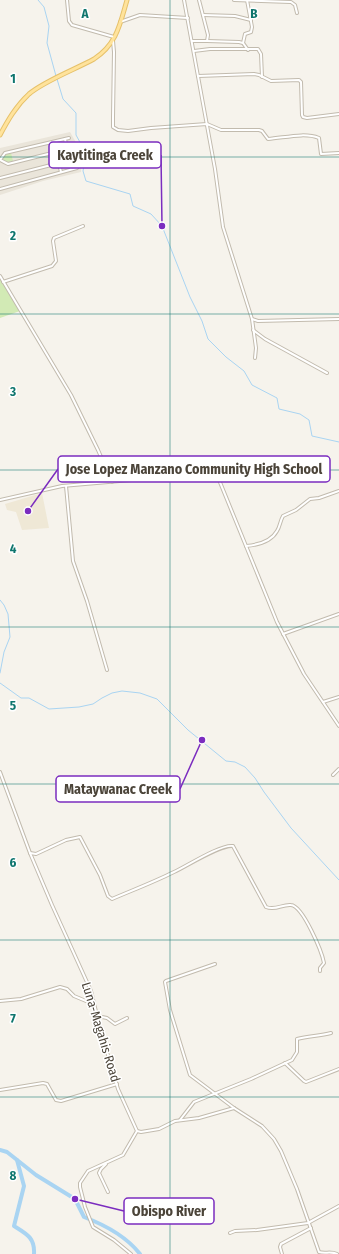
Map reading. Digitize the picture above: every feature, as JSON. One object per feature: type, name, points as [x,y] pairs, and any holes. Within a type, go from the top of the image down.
[{"type":"main road","points":[[0,135],[12,114],[30,93],[103,53],[114,40],[127,0]]},
{"type":"street","points":[[67,0],[69,21],[72,25],[114,40],[113,127],[118,130],[128,131],[158,127],[207,124],[221,130],[259,130],[262,131],[268,139],[302,136],[316,137],[319,138],[321,154],[339,153]]},
{"type":"street","points":[[184,0],[215,169],[223,227],[252,319],[256,348],[255,358]]},
{"type":"street","points":[[199,0],[208,35],[208,41]]},
{"type":"street","points":[[234,0],[291,2],[295,5],[297,14]]},
{"type":"street","points":[[247,0],[252,30],[245,34],[243,43],[248,50]]},
{"type":"street","points":[[120,22],[140,15],[188,18]]},
{"type":"street","points":[[203,15],[235,16],[251,20]]},
{"type":"street","points":[[192,41],[243,43]]},
{"type":"street","points":[[194,51],[210,49],[255,49],[260,51],[262,77]]},
{"type":"street","points":[[198,76],[254,74],[271,82],[296,79],[301,80],[303,117],[307,118],[339,114]]},
{"type":"street","points":[[56,152],[8,164],[0,160],[5,153],[70,138]]},
{"type":"street","points":[[64,139],[72,169]]},
{"type":"street","points":[[54,142],[61,172]]},
{"type":"street","points":[[0,189],[77,168],[76,156],[72,146]]},
{"type":"street","points":[[0,178],[59,163]]},
{"type":"street","points":[[3,282],[52,266],[56,262],[53,241],[54,238],[83,226]]},
{"type":"street","points":[[0,276],[71,395],[112,482]]},
{"type":"street","points":[[252,319],[258,322],[339,319]]},
{"type":"street","points":[[253,330],[265,340],[327,373]]},
{"type":"street","points":[[0,500],[66,486],[166,477],[220,468],[254,467],[260,468],[265,472]]},
{"type":"street","points":[[215,470],[276,622],[304,674],[339,726]]},
{"type":"street","points":[[66,486],[73,561],[87,601],[107,670]]},
{"type":"street","points":[[246,546],[252,546],[269,540],[277,531],[283,516],[296,510],[310,499],[319,498],[339,491]]},
{"type":"street","points":[[283,634],[339,614]]},
{"type":"street","points":[[323,702],[339,697]]},
{"type":"street","points":[[332,775],[339,769]]},
{"type":"street","name":"Luna-Magahis Road","points":[[0,772],[30,853],[52,906],[91,991],[117,1084],[137,1131]]},
{"type":"street","points":[[30,853],[36,854],[66,840],[80,837],[83,839],[89,856],[100,875],[108,896],[112,899],[174,872],[203,856],[225,847],[234,846],[266,908],[273,909],[293,905],[304,918],[318,943],[324,961],[320,971]]},
{"type":"street","points":[[215,964],[166,980],[165,982],[170,1010],[190,1075],[234,1108],[262,1126],[274,1139],[284,1159],[319,1252],[324,1254],[332,1252],[337,1254]]},
{"type":"street","points":[[0,1001],[21,999],[60,987],[64,987],[74,996],[86,1001],[93,1000]]},
{"type":"street","points":[[97,1016],[107,1018],[115,1024],[127,1018]]},
{"type":"street","points":[[180,1120],[194,1102],[292,1060],[297,1052],[297,1039],[316,1037],[331,1033]]},
{"type":"street","points":[[285,1063],[306,1082],[339,1069]]},
{"type":"street","points":[[0,1090],[43,1083],[47,1084],[56,1100],[60,1101],[117,1084]]},
{"type":"street","points":[[131,1254],[114,1240],[93,1227],[85,1207],[80,1187],[80,1183],[88,1171],[124,1155],[137,1131],[141,1132],[159,1129],[175,1121],[199,1118],[234,1108]]},
{"type":"street","points":[[107,1163],[99,1173],[108,1192]]},
{"type":"street","points":[[230,1233],[235,1231],[257,1230],[309,1223],[339,1206]]},
{"type":"street","points":[[282,1254],[280,1247],[281,1244],[311,1228]]},
{"type":"shaded area","points":[[70,132],[82,153],[81,172],[43,181],[0,195],[0,148]]},
{"type":"shaded area","points":[[42,493],[49,528],[22,530],[16,512],[7,510],[5,504]]},
{"type":"green space","points":[[11,153],[13,161],[7,162],[2,159],[5,155]]},
{"type":"green space","points":[[0,276],[20,311],[0,318]]},
{"type":"waterway","points":[[38,0],[44,7],[49,26],[47,43],[56,76]]},
{"type":"waterway","points":[[57,79],[63,99],[76,113],[76,135],[86,153],[83,171],[86,181],[130,194],[133,206],[151,214],[162,226],[190,297],[202,321],[208,339],[226,357],[244,371],[252,385],[277,398],[279,409],[300,414],[309,420],[312,436],[339,442]]},
{"type":"waterway","points":[[0,600],[8,614],[10,637],[4,652],[0,673]]},
{"type":"waterway","points":[[0,683],[21,698],[29,698],[49,709],[79,707],[93,704],[112,693],[122,691],[140,693],[157,699],[188,730],[226,761],[235,762],[245,767],[255,778],[291,828],[339,880]]},
{"type":"waterway","points":[[0,1150],[7,1152],[36,1175],[75,1199],[84,1217],[122,1236],[140,1254]]},
{"type":"waterway","points":[[17,1160],[24,1186],[14,1226],[32,1240],[34,1254]]},
{"type":"place","name":"Kaytitinga Creek","points":[[162,226]]},
{"type":"place","name":"Jose Lopez Manzano Community High School","points":[[28,511]]},
{"type":"place","name":"Mataywanac Creek","points":[[202,740]]},
{"type":"place","name":"Obispo River","points":[[75,1199]]}]
